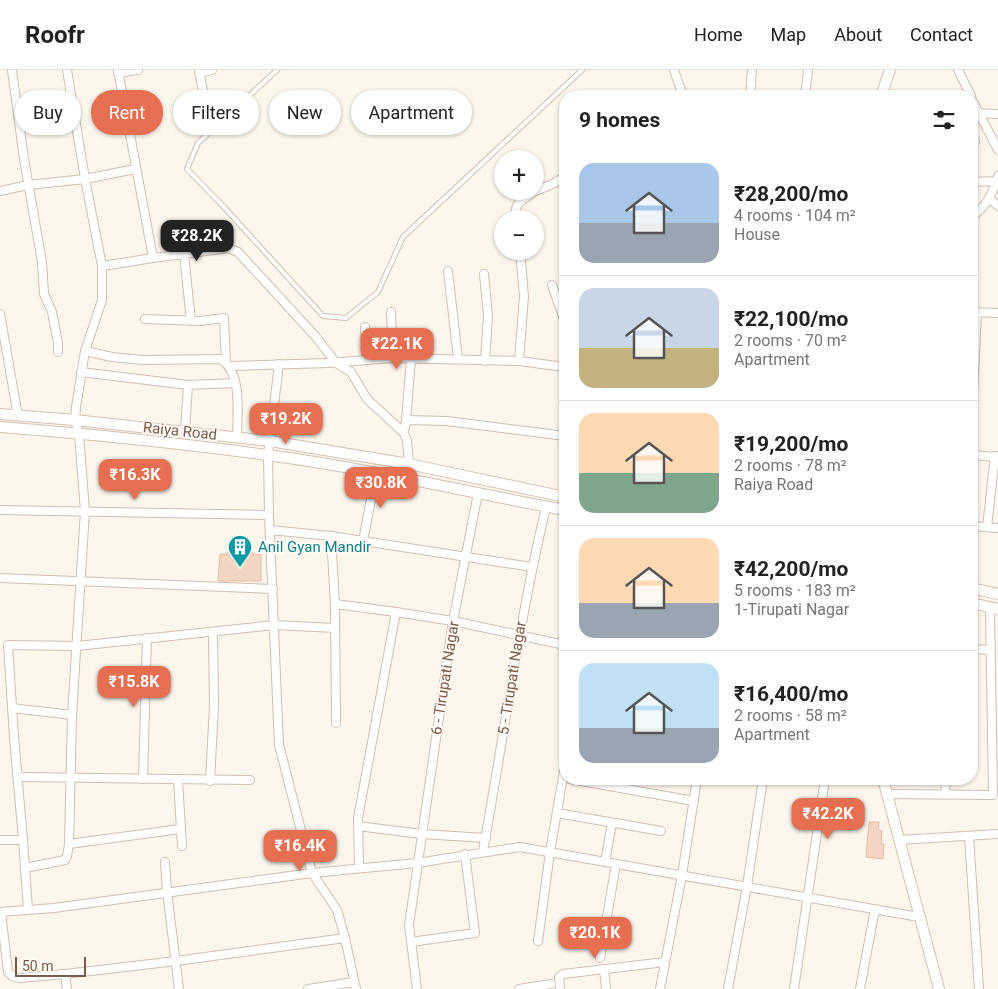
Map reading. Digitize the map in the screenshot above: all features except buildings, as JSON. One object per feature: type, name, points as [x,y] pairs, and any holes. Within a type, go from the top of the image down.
[{"type":"street","points":[[12,70],[28,185],[42,262],[44,294],[52,312],[58,352]]},
{"type":"street","points":[[25,868],[65,860],[69,844],[72,715],[78,646],[79,582],[85,511],[79,434],[76,420],[85,351],[102,300],[102,266],[67,70]]},
{"type":"street","points":[[138,70],[118,72],[153,258]]},
{"type":"street","points":[[203,90],[199,72],[212,70]]},
{"type":"street","points":[[674,70],[681,90]]},
{"type":"street","points":[[750,90],[752,70]]},
{"type":"street","points":[[806,90],[808,70]]},
{"type":"street","points":[[883,90],[890,70]]},
{"type":"street","points":[[958,70],[968,90]]},
{"type":"street","points":[[978,113],[998,114]]},
{"type":"street","points":[[978,118],[998,150]]},
{"type":"street","points":[[0,191],[135,169]]},
{"type":"street","points":[[978,181],[998,179],[990,199],[978,212]]},
{"type":"street","points":[[544,188],[559,180]]},
{"type":"street","points":[[990,199],[998,206]]},
{"type":"street","points":[[514,210],[524,200]]},
{"type":"street","points":[[102,266],[228,248],[238,252],[316,337],[336,363],[350,372],[367,399],[404,432]]},
{"type":"street","points":[[184,254],[191,321]]},
{"type":"street","points":[[519,361],[524,296],[521,260]]},
{"type":"street","points":[[448,271],[458,359]]},
{"type":"street","points":[[484,274],[488,316],[485,361]]},
{"type":"street","points":[[552,285],[559,305]]},
{"type":"street","points":[[391,312],[393,358]]},
{"type":"street","points":[[978,312],[998,313]]},
{"type":"street","points":[[0,314],[18,416]]},
{"type":"street","points":[[145,319],[191,321],[224,318],[228,364],[235,383],[237,437]]},
{"type":"street","points":[[365,327],[367,360]]},
{"type":"street","points":[[85,351],[112,357],[143,360],[221,359],[228,364],[336,363],[393,358],[519,361],[559,366]]},
{"type":"street","points":[[409,464],[407,441],[404,432],[411,359]]},
{"type":"street","points":[[278,364],[268,455],[279,744],[312,873],[337,910],[355,985],[308,989]]},
{"type":"street","points":[[81,372],[188,385],[235,383]]},
{"type":"street","points":[[185,432],[188,385]]},
{"type":"street","name":"Raiya Road","points":[[0,414],[76,420],[270,441],[409,464],[559,497]]},
{"type":"street","points":[[406,420],[446,421],[559,435]]},
{"type":"street","name":"Raiya Road","points":[[0,427],[268,455],[376,473],[559,509]]},
{"type":"street","points":[[978,455],[997,456],[987,527]]},
{"type":"street","points":[[364,541],[376,473]]},
{"type":"street","name":"6 - Tirupati Nagar","points":[[418,989],[409,925],[453,622],[478,493]]},
{"type":"street","name":"5 - Tirupati Nagar","points":[[483,851],[519,635],[532,566],[546,507]]},
{"type":"street","points":[[0,510],[269,515]]},
{"type":"street","points":[[978,526],[998,528]]},
{"type":"street","points":[[270,530],[331,536],[466,558],[532,566]]},
{"type":"street","points":[[331,536],[335,604],[336,723]]},
{"type":"street","points":[[0,578],[273,589]]},
{"type":"street","points":[[978,590],[998,594]]},
{"type":"street","points":[[335,604],[453,622],[559,644]]},
{"type":"street","points":[[886,794],[993,795],[990,650],[994,608],[978,604]]},
{"type":"street","points":[[358,868],[358,818],[396,612]]},
{"type":"street","points":[[28,909],[8,645],[78,646],[274,625],[335,628]]},
{"type":"street","points":[[210,780],[214,706],[213,632]]},
{"type":"street","points":[[143,778],[147,638]]},
{"type":"street","points":[[978,649],[990,650]]},
{"type":"street","points":[[12,708],[72,715]]},
{"type":"street","points":[[18,777],[250,780]]},
{"type":"street","points":[[178,780],[182,846]]},
{"type":"street","points":[[538,941],[550,852],[564,785]]},
{"type":"street","points":[[609,785],[694,801]]},
{"type":"street","points":[[660,989],[682,875],[696,785]]},
{"type":"street","points":[[728,989],[747,886],[762,785]]},
{"type":"street","points":[[794,989],[824,785]]},
{"type":"street","points":[[884,785],[940,989]]},
{"type":"street","points":[[945,794],[946,785]]},
{"type":"street","points":[[557,813],[661,831]]},
{"type":"street","points":[[605,862],[612,823]]},
{"type":"street","points":[[358,826],[421,834],[486,838]]},
{"type":"street","points":[[69,844],[180,829]]},
{"type":"street","points":[[898,840],[998,834]]},
{"type":"street","points":[[969,836],[979,989]]},
{"type":"street","points":[[0,840],[23,840]]},
{"type":"street","points":[[345,938],[176,961],[20,978],[12,976],[8,972],[0,912],[54,908],[312,873],[417,863],[483,851],[520,847],[920,917]]},
{"type":"street","points":[[411,942],[475,933],[465,854]]},
{"type":"street","points":[[166,862],[167,892],[179,989]]},
{"type":"street","points":[[600,958],[616,864]]},
{"type":"street","points":[[860,989],[875,909]]},
{"type":"street","points":[[560,989],[559,977],[563,974],[665,962]]},
{"type":"street","points":[[604,969],[606,989]]},
{"type":"street","points":[[65,974],[67,989]]},
{"type":"street","points":[[520,989],[551,984]]},
{"type":"lane","points":[[277,70],[198,143],[187,169],[224,206],[323,316],[346,318],[378,292],[403,237],[559,91]]},
{"type":"lane","points":[[561,90],[582,70]]},
{"type":"place","name":"Anil Gyan Mandir","points":[[240,568]]}]
